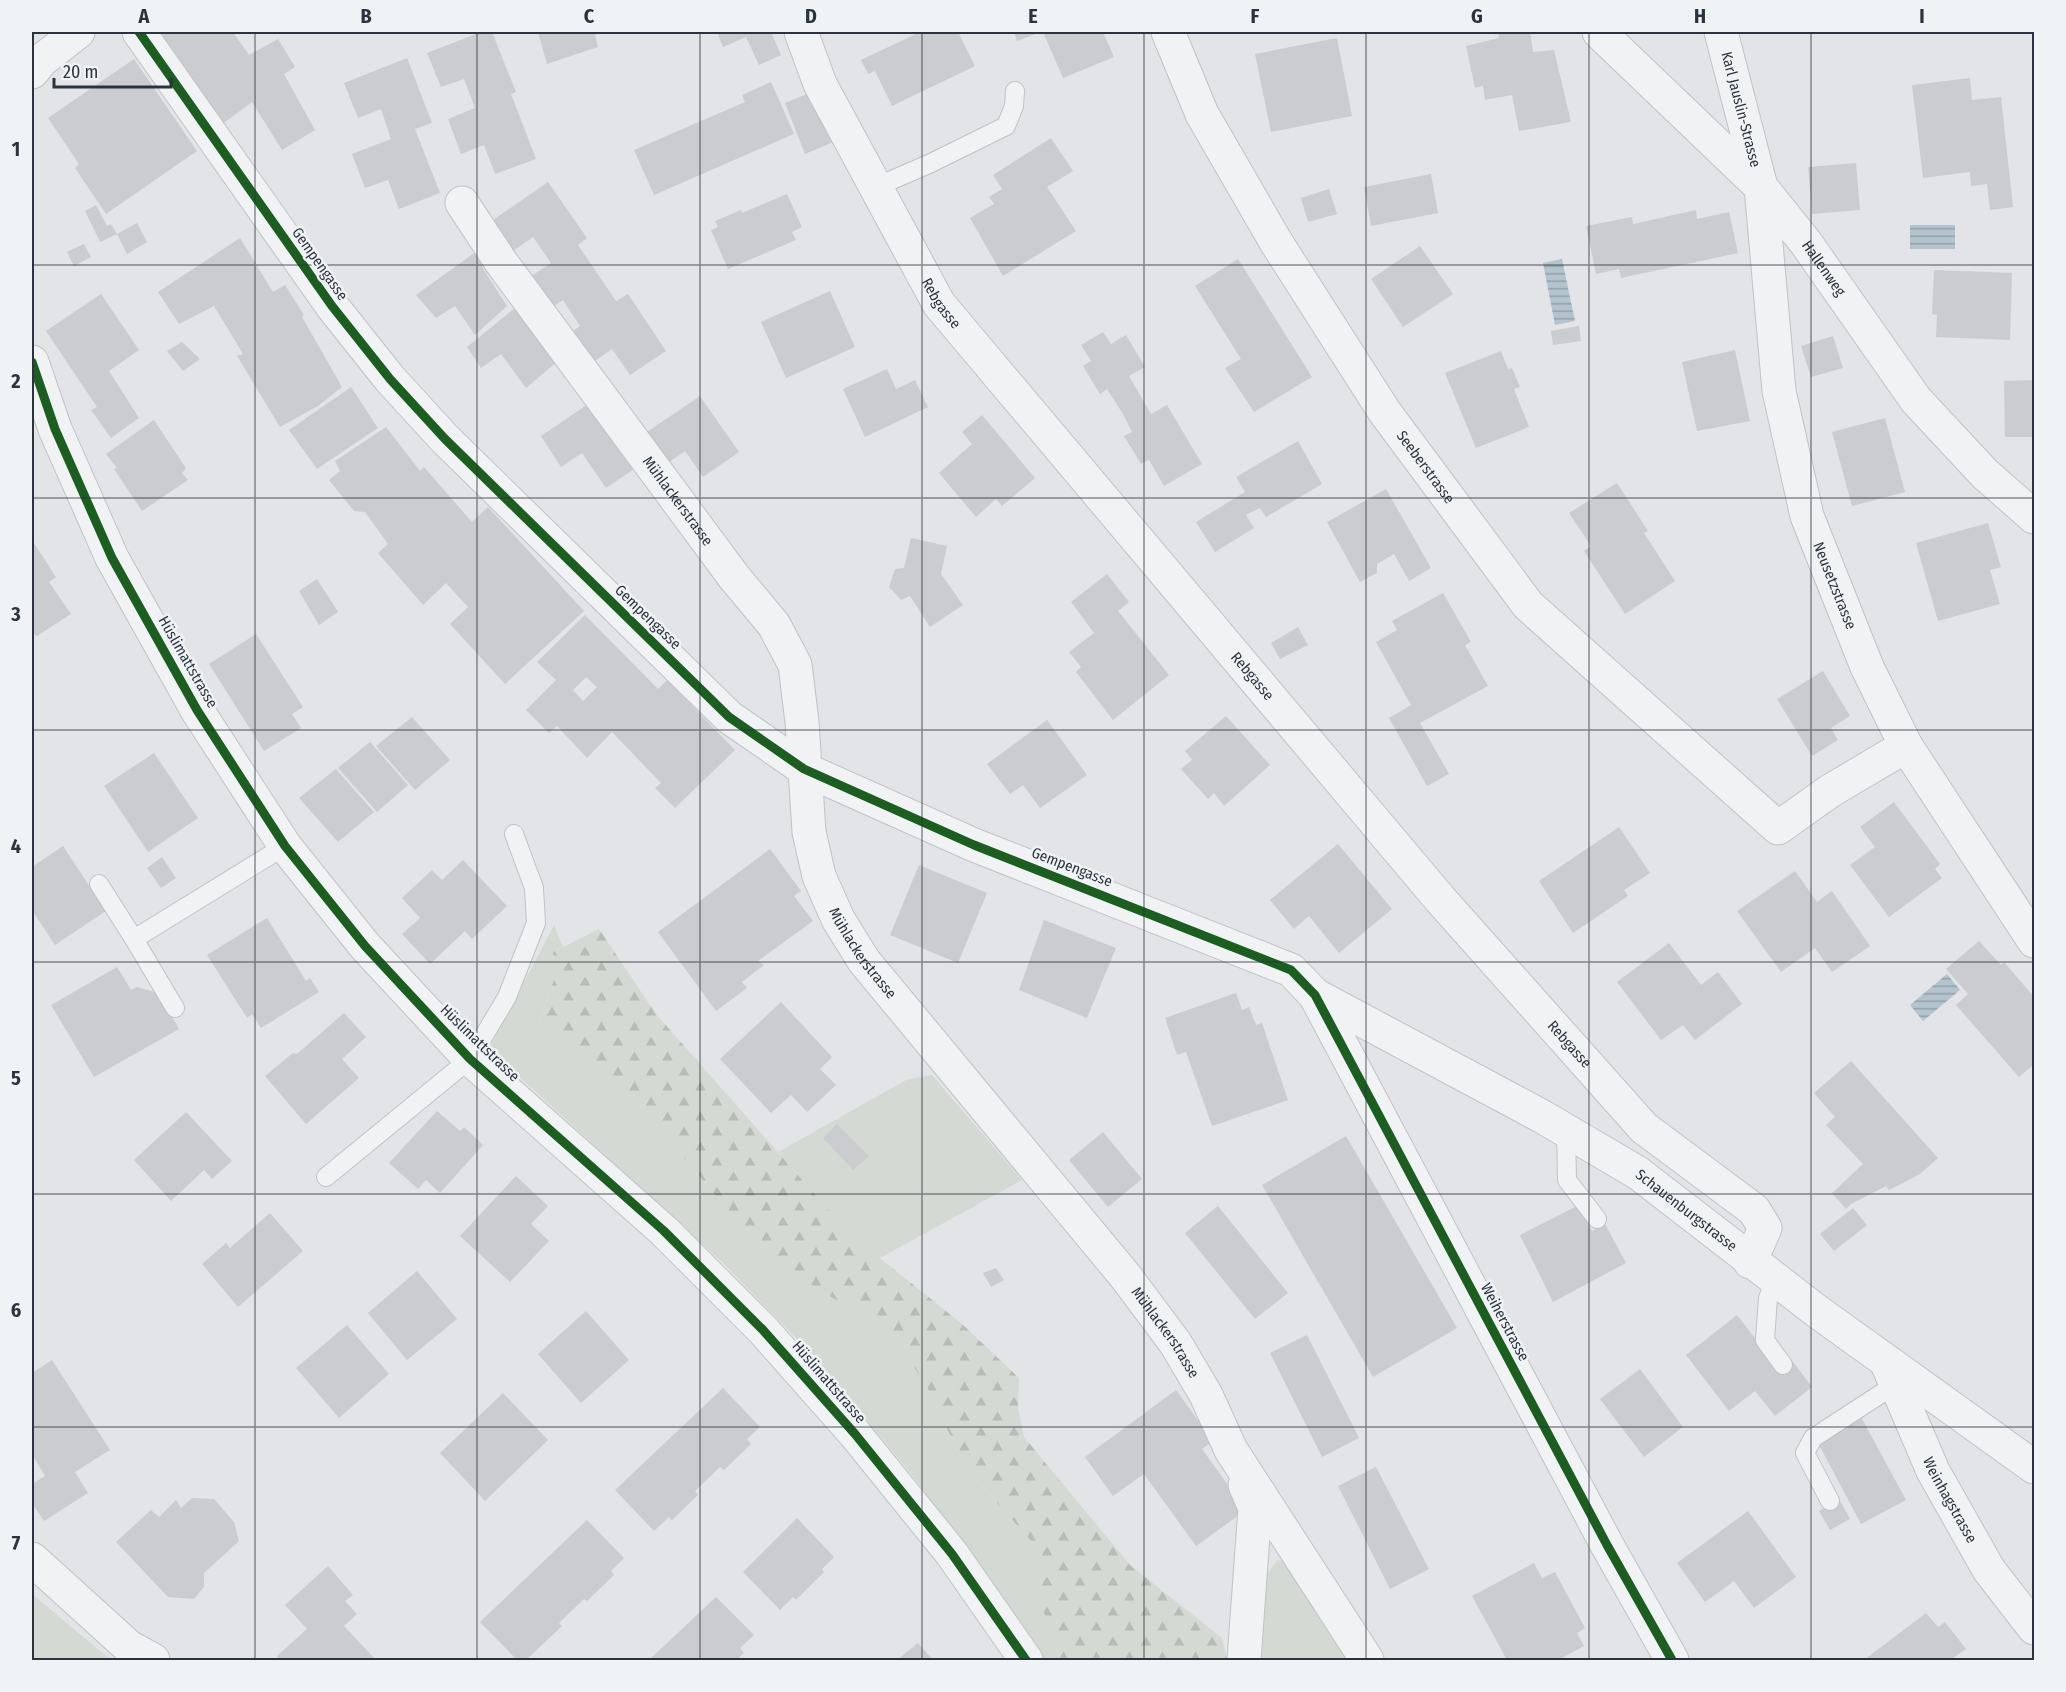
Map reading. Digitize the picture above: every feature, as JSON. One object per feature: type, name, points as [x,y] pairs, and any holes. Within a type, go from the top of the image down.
[{"type":"street","points":[[32,72],[42,60],[78,32]]},
{"type":"street","name":"Gempengasse","points":[[139,32],[332,306],[390,379],[445,439],[729,717],[804,769],[974,845],[1291,970],[1315,995]]},
{"type":"street","name":"Rebgasse","points":[[801,32],[820,84],[939,304],[1440,899],[1644,1128],[1754,1210],[1765,1228],[1763,1270]]},
{"type":"street","name":"Seeberstrasse","points":[[1168,32],[1203,114],[1276,242],[1384,411],[1528,605],[1778,828],[1830,791],[1906,746]]},
{"type":"street","name":"Hallenweg","points":[[1599,32],[1761,187],[1806,243],[1916,400],[1985,474],[2034,517]]},
{"type":"street","name":"Karl Jauslin-Strasse","points":[[1721,32],[1761,187]]},
{"type":"street","name":"Neusetzstrasse","points":[[1761,187],[1779,391],[1808,516],[1867,667],[1906,746],[2034,941]]},
{"type":"street","name":"Mühlackerstrasse","points":[[462,203],[515,282],[734,577],[774,625],[795,665],[802,722],[809,832],[819,876],[838,918],[864,961],[1126,1277],[1176,1344],[1206,1395],[1231,1450],[1367,1660]]},
{"type":"street","name":"Hüslimattstrasse","points":[[32,362],[55,429],[112,558],[197,710],[285,846],[365,946],[470,1059],[664,1230],[763,1330],[855,1434],[952,1554],[1026,1660]]},
{"type":"street","name":"Schauenburgstrasse","points":[[1315,995],[1566,1130],[1638,1173],[1890,1372],[2034,1467]]},
{"type":"street","name":"Weiherstrasse","points":[[1315,995],[1607,1545],[1672,1660]]},
{"type":"street","name":"Weinhagstrasse","points":[[1890,1372],[1933,1472],[1989,1570],[2034,1628]]},
{"type":"street","points":[[1231,1450],[1256,1508],[1244,1660]]},
{"type":"street","points":[[32,1559],[129,1647],[153,1660]]},
{"type":"lane","points":[[876,187],[1006,126],[1014,106],[1015,91]]},
{"type":"lane","points":[[326,1177],[470,1059],[507,997],[536,923],[534,888],[514,834]]},
{"type":"lane","points":[[134,939],[285,846]]},
{"type":"lane","points":[[99,884],[175,1008]]},
{"type":"lane","points":[[1566,1130],[1567,1180],[1598,1220]]},
{"type":"lane","points":[[1763,1270],[1768,1298],[1765,1340],[1783,1365]]},
{"type":"lane","points":[[1830,1502],[1804,1453],[1813,1438],[1890,1372]]},
{"type":"green space","points":[[554,925],[563,947],[553,952],[555,977],[539,1021],[573,1054],[655,1123],[736,1220],[819,1291],[876,1320],[923,1379],[966,1468],[1040,1551],[1040,1599],[1054,1647],[1062,1660],[1045,1660],[916,1480],[821,1364],[723,1263],[489,1049]]},
{"type":"green space","points":[[599,929],[656,1014],[849,1233],[962,1324],[1019,1378],[1018,1408],[1024,1437],[1130,1565],[1222,1638],[1227,1660],[1062,1660],[1054,1647],[1040,1599],[1040,1551],[966,1468],[923,1379],[876,1320],[819,1291],[736,1220],[655,1123],[573,1054],[539,1021],[555,977],[553,952]]},
{"type":"green space","points":[[932,1075],[1022,1180],[880,1258],[849,1233],[778,1152],[908,1079]]},
{"type":"green space","points":[[1277,1560],[1292,1563],[1356,1660],[1259,1660],[1266,1576]]},
{"type":"green space","points":[[32,1594],[111,1660],[32,1660]]},
{"type":"shaded area","points":[[1910,225],[1955,225],[1955,249],[1910,249]]},
{"type":"shaded area","points":[[1562,259],[1575,321],[1555,325],[1543,263]]},
{"type":"shaded area","points":[[1947,974],[1960,990],[1923,1021],[1910,1005]]},
{"type":"building","points":[[159,32],[233,32],[249,55],[278,39],[295,67],[284,74],[315,130],[282,150],[252,102],[221,125],[152,39]]},
{"type":"building","points":[[481,32],[492,32],[516,92],[511,94],[536,159],[495,174],[484,145],[461,154],[448,119],[475,108],[464,79],[441,87],[427,53]]},
{"type":"building","points":[[538,32],[604,32],[595,35],[598,47],[547,64]]},
{"type":"building","points":[[717,32],[771,32],[781,55],[759,65],[746,37],[723,47]]},
{"type":"building","points":[[920,32],[958,32],[975,66],[892,106],[875,71],[868,74],[861,60]]},
{"type":"building","points":[[1014,32],[1041,32],[1017,41]]},
{"type":"building","points":[[1043,32],[1103,32],[1114,57],[1063,78]]},
{"type":"building","points":[[1498,32],[1530,32],[1533,52],[1554,50],[1571,122],[1519,131],[1512,95],[1485,100],[1483,86],[1475,88],[1466,46],[1499,38]]},
{"type":"building","points":[[1337,38],[1352,116],[1271,132],[1255,54]]},
{"type":"building","points":[[407,58],[432,123],[415,129],[440,193],[399,209],[388,180],[365,188],[352,154],[391,139],[381,109],[358,118],[344,83]]},
{"type":"building","points":[[134,59],[197,151],[106,214],[75,168],[79,164],[48,118]]},
{"type":"building","points":[[1970,78],[1972,100],[2001,97],[2013,207],[1990,210],[1987,184],[1971,186],[1970,172],[1923,178],[1912,85]]},
{"type":"building","points":[[771,82],[794,134],[654,195],[634,150],[745,102],[742,95]]},
{"type":"building","points":[[812,92],[833,142],[805,154],[785,103]]},
{"type":"building","points":[[1051,138],[1073,171],[1047,187],[1076,231],[1003,276],[970,218],[994,204],[989,197],[1002,189],[993,175]]},
{"type":"building","points":[[1856,163],[1860,210],[1812,214],[1808,167]]},
{"type":"building","points":[[1431,174],[1438,213],[1371,226],[1364,187]]},
{"type":"building","points":[[548,182],[587,238],[578,245],[616,301],[628,294],[666,351],[630,375],[612,349],[592,363],[571,332],[580,326],[563,300],[542,314],[521,283],[551,263],[533,237],[513,251],[493,220]]},
{"type":"building","points":[[1329,189],[1337,214],[1308,222],[1301,198]]},
{"type":"building","points":[[787,194],[802,227],[792,232],[796,240],[728,269],[711,230],[718,227],[715,221],[741,210],[742,213]]},
{"type":"building","points":[[96,205],[107,226],[111,224],[117,234],[100,242],[85,211]]},
{"type":"building","points":[[1696,210],[1697,219],[1729,212],[1738,253],[1621,278],[1619,269],[1596,274],[1586,226],[1632,217],[1633,224]]},
{"type":"building","points":[[137,223],[147,242],[127,254],[117,234]]},
{"type":"building","points":[[240,238],[273,292],[285,285],[304,315],[302,317],[342,387],[318,406],[280,427],[237,356],[243,354],[214,306],[179,324],[158,292]]},
{"type":"building","points":[[84,244],[91,257],[74,266],[67,252]]},
{"type":"building","points":[[1420,246],[1453,294],[1403,327],[1371,279]]},
{"type":"building","points":[[477,251],[486,261],[482,267],[507,306],[475,335],[455,306],[436,318],[416,295]]},
{"type":"building","points":[[1238,259],[1312,377],[1254,412],[1225,368],[1241,359],[1195,286]]},
{"type":"building","points":[[1934,270],[2012,273],[2010,340],[1936,337],[1937,315],[1932,314]]},
{"type":"building","points":[[830,291],[855,347],[786,378],[761,322]]},
{"type":"building","points":[[101,294],[139,350],[109,371],[139,418],[111,438],[91,410],[97,407],[46,331]]},
{"type":"building","points":[[520,304],[558,361],[526,388],[501,354],[481,368],[467,347]]},
{"type":"building","points":[[1579,326],[1581,341],[1553,345],[1551,331]]},
{"type":"building","points":[[1103,332],[1111,344],[1126,335],[1145,367],[1129,376],[1151,414],[1167,405],[1202,464],[1164,486],[1149,460],[1141,464],[1124,436],[1132,432],[1107,389],[1100,394],[1083,366],[1091,361],[1081,345]]},
{"type":"building","points":[[1833,336],[1843,368],[1811,377],[1801,346]]},
{"type":"building","points":[[182,342],[200,359],[183,371],[167,351]]},
{"type":"building","points":[[1735,350],[1750,421],[1697,431],[1682,362]]},
{"type":"building","points":[[1501,351],[1508,369],[1512,368],[1520,387],[1514,389],[1529,427],[1476,448],[1445,373]]},
{"type":"building","points":[[887,369],[896,389],[915,380],[928,407],[865,437],[843,389]]},
{"type":"building","points":[[2034,380],[2034,437],[2005,437],[2004,381]]},
{"type":"building","points":[[351,387],[378,428],[317,469],[289,430]]},
{"type":"building","points":[[700,396],[739,452],[703,477],[685,451],[665,465],[644,434]]},
{"type":"building","points":[[597,398],[643,463],[606,488],[582,453],[561,467],[541,436]]},
{"type":"building","points":[[982,415],[1035,478],[1002,506],[996,499],[976,517],[939,473],[972,444],[962,432]]},
{"type":"building","points":[[1885,418],[1905,492],[1852,506],[1832,432]]},
{"type":"building","points":[[154,420],[186,468],[182,473],[188,480],[142,511],[114,469],[117,468],[106,454]]},
{"type":"building","points":[[386,427],[420,471],[424,467],[472,522],[488,507],[584,611],[505,684],[450,624],[468,607],[446,583],[423,605],[378,553],[388,544],[365,512],[354,511],[329,480],[340,471],[335,461]]},
{"type":"building","points":[[1298,441],[1322,484],[1266,517],[1260,508],[1246,515],[1254,528],[1215,552],[1196,522],[1245,492],[1236,477]]},
{"type":"building","points":[[1617,483],[1648,531],[1644,533],[1675,581],[1625,614],[1584,551],[1591,546],[1569,513]]},
{"type":"building","points":[[1386,489],[1431,568],[1409,581],[1394,554],[1377,564],[1377,573],[1360,582],[1327,522]]},
{"type":"building","points":[[1988,523],[2001,567],[1990,570],[2000,604],[1938,621],[1916,543]]},
{"type":"building","points":[[911,538],[947,546],[941,574],[963,605],[930,627],[910,596],[901,600],[889,587],[895,569],[904,568]]},
{"type":"building","points":[[32,540],[56,577],[49,582],[71,614],[37,636],[32,632]]},
{"type":"building","points":[[1107,574],[1129,602],[1118,611],[1169,675],[1113,720],[1076,672],[1081,667],[1069,652],[1094,633],[1071,602]]},
{"type":"building","points":[[317,579],[338,612],[319,625],[299,591]]},
{"type":"building","points":[[1443,593],[1471,642],[1465,645],[1488,686],[1420,723],[1449,774],[1427,786],[1389,718],[1411,705],[1376,642],[1397,630],[1392,621]]},
{"type":"building","points":[[585,615],[658,689],[667,680],[735,750],[675,808],[655,788],[661,783],[612,732],[587,758],[557,726],[549,733],[526,710],[556,680],[537,662]],"holes":[[[586,677],[597,687],[583,701],[573,690]]]},
{"type":"building","points":[[1298,627],[1308,645],[1280,659],[1271,643]]},
{"type":"building","points":[[256,634],[303,707],[292,714],[301,728],[264,751],[209,664]]},
{"type":"building","points":[[1823,671],[1850,716],[1831,728],[1838,740],[1812,756],[1777,699]]},
{"type":"building","points":[[1226,716],[1270,765],[1224,806],[1214,793],[1208,799],[1181,769],[1192,760],[1185,751]]},
{"type":"building","points":[[412,717],[450,760],[415,790],[376,746]]},
{"type":"building","points":[[1047,720],[1087,775],[1040,808],[1023,785],[1010,794],[987,764]]},
{"type":"building","points":[[370,742],[408,785],[377,812],[338,768]]},
{"type":"building","points":[[154,753],[198,818],[148,852],[104,786]]},
{"type":"building","points":[[336,769],[374,812],[338,842],[299,798]]},
{"type":"building","points":[[1894,802],[1940,864],[1935,869],[1942,878],[1889,917],[1850,865],[1875,847],[1860,827]]},
{"type":"building","points":[[1619,827],[1650,873],[1624,890],[1628,896],[1573,933],[1539,881]]},
{"type":"building","points":[[1338,844],[1392,909],[1339,953],[1309,916],[1294,929],[1270,900]]},
{"type":"building","points":[[63,846],[106,911],[55,945],[32,910],[32,867]]},
{"type":"building","points":[[770,849],[801,891],[794,896],[813,921],[758,961],[764,965],[742,982],[747,988],[716,1011],[658,932]]},
{"type":"building","points":[[162,857],[176,878],[161,888],[147,868]]},
{"type":"building","points":[[463,860],[507,906],[472,939],[465,931],[430,964],[402,934],[420,918],[402,898],[432,870],[442,880]]},
{"type":"building","points":[[919,865],[987,893],[958,963],[890,935]]},
{"type":"building","points":[[1795,871],[1817,902],[1832,891],[1870,946],[1832,972],[1815,948],[1781,972],[1737,911]]},
{"type":"building","points":[[267,918],[306,981],[310,978],[319,992],[261,1028],[252,1014],[247,1018],[207,955]]},
{"type":"building","points":[[1044,920],[1116,948],[1087,1018],[1019,990]]},
{"type":"building","points":[[1979,941],[2001,965],[2004,962],[2034,997],[2034,1064],[2019,1077],[1956,1005],[1968,994],[1946,969]]},
{"type":"building","points":[[1669,943],[1701,985],[1718,972],[1742,1004],[1695,1040],[1683,1025],[1661,1040],[1617,982]]},
{"type":"building","points":[[117,967],[131,990],[137,987],[158,993],[179,1029],[94,1077],[51,1005]]},
{"type":"building","points":[[1236,993],[1242,1010],[1249,1007],[1256,1025],[1262,1023],[1288,1100],[1212,1126],[1186,1052],[1177,1055],[1165,1018]]},
{"type":"building","points":[[781,1002],[832,1057],[820,1069],[836,1085],[807,1112],[791,1095],[771,1113],[720,1059]]},
{"type":"building","points":[[344,1013],[366,1037],[342,1059],[359,1078],[306,1124],[265,1076],[293,1053],[297,1054]]},
{"type":"building","points":[[1851,1061],[1938,1158],[1920,1174],[1889,1190],[1886,1186],[1851,1204],[1846,1209],[1832,1193],[1863,1164],[1826,1125],[1835,1117],[1814,1093]]},
{"type":"building","points":[[437,1111],[460,1131],[464,1127],[483,1145],[440,1193],[426,1180],[418,1189],[389,1163]]},
{"type":"building","points":[[186,1112],[232,1161],[212,1179],[204,1170],[171,1201],[134,1160]]},
{"type":"building","points":[[837,1124],[869,1156],[853,1170],[823,1138]]},
{"type":"building","points":[[1103,1132],[1142,1179],[1108,1207],[1069,1160]]},
{"type":"building","points":[[1346,1136],[1457,1328],[1373,1377],[1262,1185]]},
{"type":"building","points":[[516,1176],[548,1206],[531,1224],[549,1241],[510,1282],[460,1236]]},
{"type":"building","points":[[1579,1205],[1592,1231],[1605,1224],[1626,1263],[1553,1302],[1520,1235]]},
{"type":"building","points":[[1218,1206],[1288,1293],[1255,1319],[1185,1233]]},
{"type":"building","points":[[1853,1208],[1867,1225],[1834,1251],[1820,1234]]},
{"type":"building","points":[[270,1213],[303,1251],[238,1307],[202,1264],[226,1243],[230,1248]]},
{"type":"building","points":[[996,1268],[1004,1280],[991,1287],[983,1273]]},
{"type":"building","points":[[417,1271],[457,1319],[407,1360],[368,1313]]},
{"type":"building","points":[[586,1311],[629,1360],[581,1403],[538,1354]]},
{"type":"building","points":[[1737,1315],[1778,1368],[1791,1359],[1812,1387],[1775,1416],[1755,1391],[1729,1411],[1686,1355]]},
{"type":"building","points":[[347,1325],[389,1374],[339,1418],[296,1368]]},
{"type":"building","points":[[1307,1335],[1359,1438],[1322,1457],[1270,1353]]},
{"type":"building","points":[[52,1360],[110,1450],[75,1472],[88,1493],[44,1521],[32,1503],[32,1484],[45,1476],[32,1454],[32,1373]]},
{"type":"building","points":[[1640,1369],[1683,1427],[1644,1457],[1600,1399]]},
{"type":"building","points":[[723,1388],[760,1427],[747,1439],[751,1444],[724,1470],[720,1467],[695,1491],[698,1495],[672,1520],[669,1517],[654,1531],[615,1490]]},
{"type":"building","points":[[1176,1390],[1213,1441],[1202,1449],[1246,1510],[1196,1546],[1144,1474],[1113,1496],[1085,1457]]},
{"type":"building","points":[[503,1393],[548,1440],[485,1501],[440,1453]]},
{"type":"building","points":[[1861,1417],[1906,1500],[1861,1524],[1817,1441]]},
{"type":"building","points":[[1376,1467],[1429,1569],[1390,1589],[1338,1486]]},
{"type":"building","points":[[192,1498],[214,1499],[234,1522],[239,1541],[204,1573],[204,1587],[194,1599],[168,1597],[116,1542],[151,1510],[159,1517],[176,1500],[181,1508]]},
{"type":"building","points":[[1839,1499],[1850,1519],[1830,1530],[1819,1511]]},
{"type":"building","points":[[1748,1511],[1796,1577],[1754,1608],[1734,1581],[1705,1602],[1677,1563]]},
{"type":"building","points":[[797,1518],[834,1557],[822,1569],[824,1572],[796,1600],[793,1597],[780,1610],[743,1572]]},
{"type":"building","points":[[587,1520],[624,1558],[611,1571],[614,1575],[587,1601],[584,1599],[559,1623],[562,1626],[526,1660],[517,1660],[480,1622]]},
{"type":"building","points":[[1534,1563],[1542,1578],[1555,1572],[1585,1628],[1577,1633],[1584,1646],[1558,1660],[1507,1660],[1472,1596]]},
{"type":"building","points":[[328,1566],[353,1595],[345,1601],[357,1614],[344,1626],[376,1660],[280,1660],[277,1656],[307,1629],[285,1605]]},
{"type":"building","points":[[716,1597],[754,1635],[740,1648],[744,1653],[736,1660],[649,1660]]},
{"type":"building","points":[[1926,1613],[1938,1627],[1945,1622],[1966,1649],[1950,1660],[1864,1660]]},
{"type":"building","points":[[918,1643],[933,1660],[897,1660]]},
{"type":"cycle path","points":[[139,32],[332,306],[390,379],[445,439],[729,717],[804,769],[974,845],[1291,970],[1315,995],[1607,1545],[1672,1660]]},
{"type":"cycle path","points":[[32,362],[55,429],[112,558],[197,710],[285,846],[365,946],[470,1059],[664,1231],[763,1330],[855,1434],[952,1554],[1026,1660]]}]
